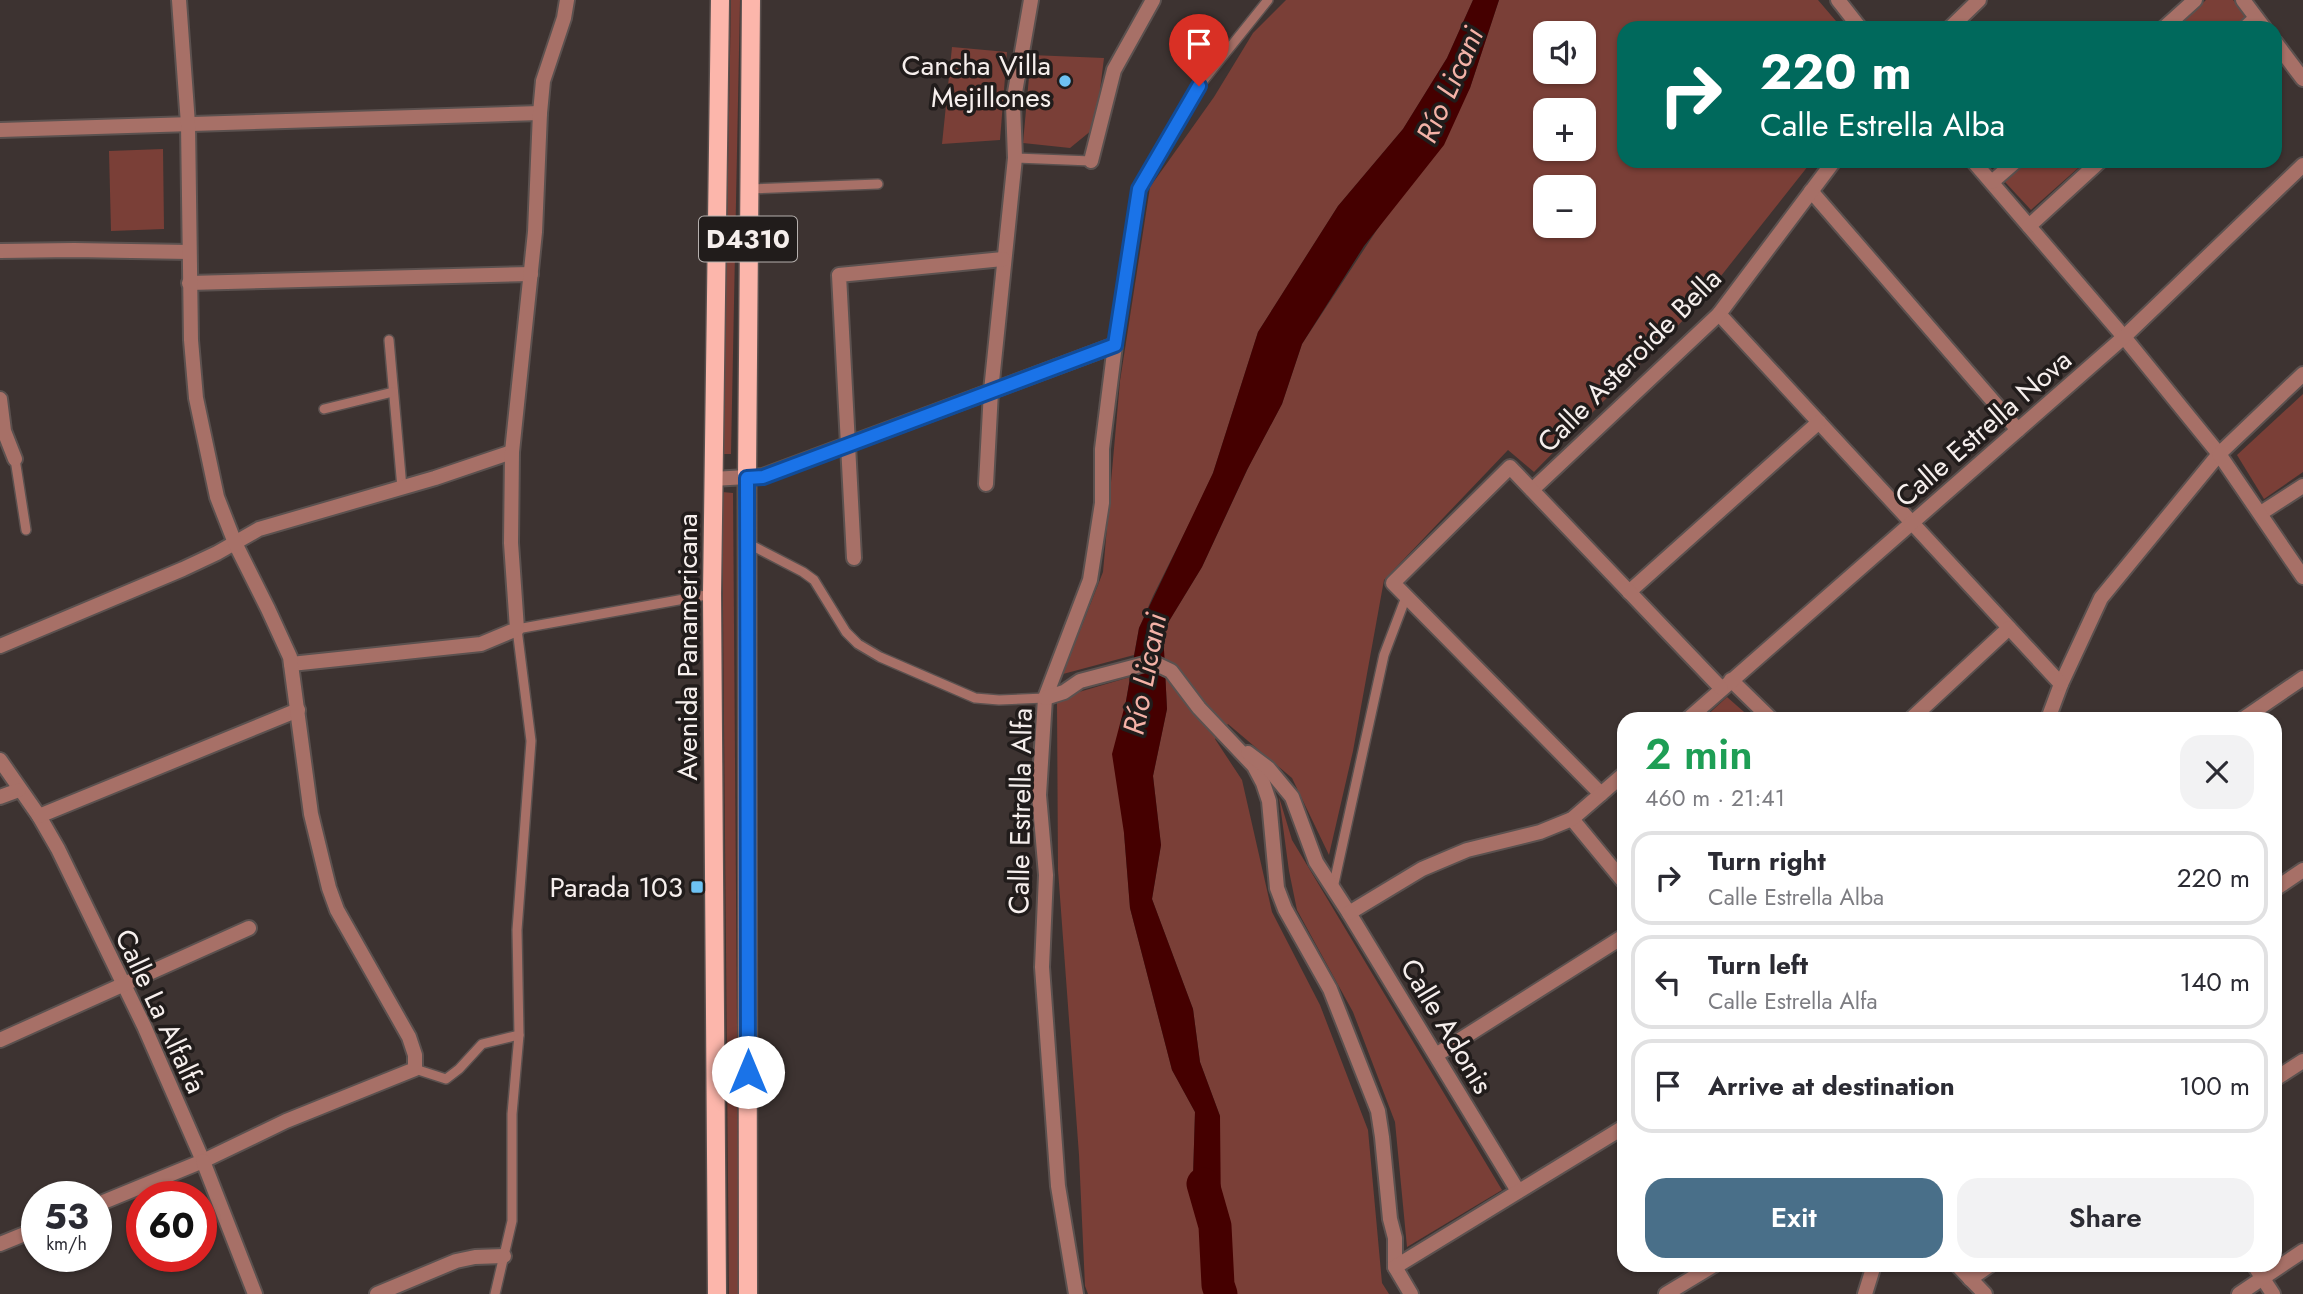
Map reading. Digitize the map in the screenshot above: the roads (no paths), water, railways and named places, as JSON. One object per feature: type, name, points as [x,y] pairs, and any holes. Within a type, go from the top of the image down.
[{"type":"main road","name":"Avenida Panamericana","points":[[717,1294],[712,594],[720,0]]},
{"type":"main road","name":"D4310","points":[[748,1294],[747,478],[751,0]]},
{"type":"street","points":[[112,1198],[203,1161],[286,1121],[415,1069],[415,1055],[409,1037],[337,910],[329,888],[311,814],[291,664],[216,497],[196,398],[191,340],[188,124],[179,0]]},
{"type":"street","points":[[291,664],[481,644],[517,629],[511,543],[512,452],[531,274],[543,81],[564,18],[567,0]]},
{"type":"street","points":[[986,484],[991,391],[1015,158],[1013,104],[1031,0]]},
{"type":"street","points":[[1091,161],[1114,70],[1153,0]]},
{"type":"street","points":[[1838,0],[1854,21]]},
{"type":"street","points":[[1957,21],[1979,0]]},
{"type":"street","points":[[2172,21],[2195,0]]},
{"type":"street","points":[[2243,0],[2253,21]]},
{"type":"street","points":[[2282,51],[2303,79]]},
{"type":"street","points":[[0,130],[540,113]]},
{"type":"street","name":"Calle Estrella Nova","points":[[1696,712],[2124,337],[2303,165]]},
{"type":"street","name":"Calle Asteroide Bella","points":[[1406,597],[1393,583],[1510,467],[1532,490],[1719,314],[1829,168]]},
{"type":"street","points":[[1979,168],[2124,337],[2219,454],[2303,577]]},
{"type":"street","points":[[1992,182],[2008,168]]},
{"type":"street","points":[[2029,226],[2092,168]]},
{"type":"street","points":[[1811,191],[2018,430]]},
{"type":"street","points":[[0,251],[189,252]]},
{"type":"street","points":[[854,558],[839,275],[1003,259]]},
{"type":"street","points":[[189,282],[531,274]]},
{"type":"street","points":[[1719,314],[2061,684]]},
{"type":"street","points":[[713,478],[763,477],[1115,345]]},
{"type":"street","name":"Calle Estrella Alfa","points":[[1076,1294],[1058,1186],[1042,967],[1046,875],[1039,795],[1045,698],[1090,580],[1102,503],[1102,449],[1115,345]]},
{"type":"street","points":[[2051,712],[2101,598],[2219,454],[2303,374]]},
{"type":"street","points":[[0,399],[4,431],[15,459]]},
{"type":"street","points":[[1629,592],[1819,422]]},
{"type":"street","points":[[0,646],[183,569],[259,530],[512,452]]},
{"type":"street","points":[[2260,513],[2303,486]]},
{"type":"street","points":[[1532,490],[1629,592],[1726,684],[1762,712]]},
{"type":"street","points":[[1406,597],[1601,794]]},
{"type":"street","points":[[1919,712],[2009,628]]},
{"type":"street","points":[[1045,698],[1064,692],[1080,681],[1152,662],[1171,671],[1199,708],[1254,766],[1269,801],[1277,888],[1285,909],[1330,989],[1378,1111],[1390,1219],[1395,1238],[1395,1267],[1411,1294]]},
{"type":"street","points":[[2253,712],[2303,678]]},
{"type":"street","points":[[39,816],[298,710]]},
{"type":"street","name":"Calle Adonis","points":[[1230,740],[1268,768],[1292,797],[1316,862],[1518,1191]]},
{"type":"street","name":"Calle La Alfalfa","points":[[0,760],[58,849],[144,1026],[203,1161],[255,1294]]},
{"type":"street","points":[[1349,913],[1422,869],[1444,859],[1467,850],[1540,832],[1572,820],[1617,780]]},
{"type":"street","points":[[0,797],[19,790]]},
{"type":"street","points":[[1572,820],[1617,874]]},
{"type":"street","points":[[2282,884],[2303,870]]},
{"type":"street","points":[[0,1040],[249,928]]},
{"type":"street","points":[[1436,1055],[1617,940]]},
{"type":"street","points":[[2282,1076],[2303,1062]]},
{"type":"street","points":[[1395,1267],[1617,1131]]},
{"type":"street","points":[[0,1244],[21,1235]]},
{"type":"street","points":[[2282,1260],[2303,1251]]},
{"type":"street","points":[[377,1294],[456,1261],[504,1255]]},
{"type":"street","points":[[1666,1294],[1702,1272]]},
{"type":"street","points":[[1866,1294],[1872,1272]]},
{"type":"street","points":[[1964,1272],[1985,1294]]},
{"type":"street","points":[[1970,1279],[1980,1272]]},
{"type":"street","points":[[2239,1294],[2257,1272]]},
{"type":"street","points":[[2259,1272],[2273,1294]]},
{"type":"lane","name":"Calle Estrella Alfa","points":[[1115,345],[1139,189],[1199,86],[1268,0]]},
{"type":"lane","points":[[1015,158],[1091,161]]},
{"type":"lane","points":[[748,189],[878,184]]},
{"type":"lane","points":[[388,340],[402,488]]},
{"type":"lane","points":[[324,409],[393,393]]},
{"type":"lane","points":[[15,459],[26,530]]},
{"type":"lane","points":[[747,543],[814,580],[846,632],[858,644],[880,657],[975,698],[1045,698]]},
{"type":"lane","points":[[495,1294],[512,1221],[512,1114],[519,1035],[517,930],[531,741],[517,629],[712,594]]},
{"type":"lane","points":[[1333,888],[1384,655],[1406,597]]},
{"type":"lane","points":[[415,1069],[446,1079],[482,1044],[519,1035]]},
{"type":"water","name":"Río Licani","points":[[1473,0],[1499,0],[1470,88],[1444,145],[1364,246],[1302,344],[1282,404],[1247,470],[1202,567],[1163,631],[1167,709],[1153,776],[1161,845],[1152,899],[1193,1009],[1200,1062],[1220,1116],[1221,1222],[1208,1236],[1193,1177],[1195,1112],[1172,1070],[1130,908],[1124,833],[1112,754],[1126,701],[1139,628],[1213,473],[1258,332],[1338,206],[1403,129],[1447,58]]},
{"type":"waterway","name":"Río Licani","points":[[1203,1184],[1215,1226],[1218,1285],[1221,1294]]},
{"type":"place","name":"Cancha Villa Mejillones","points":[[1065,81]]},
{"type":"place","name":"Parada 103","points":[[697,887]]}]
